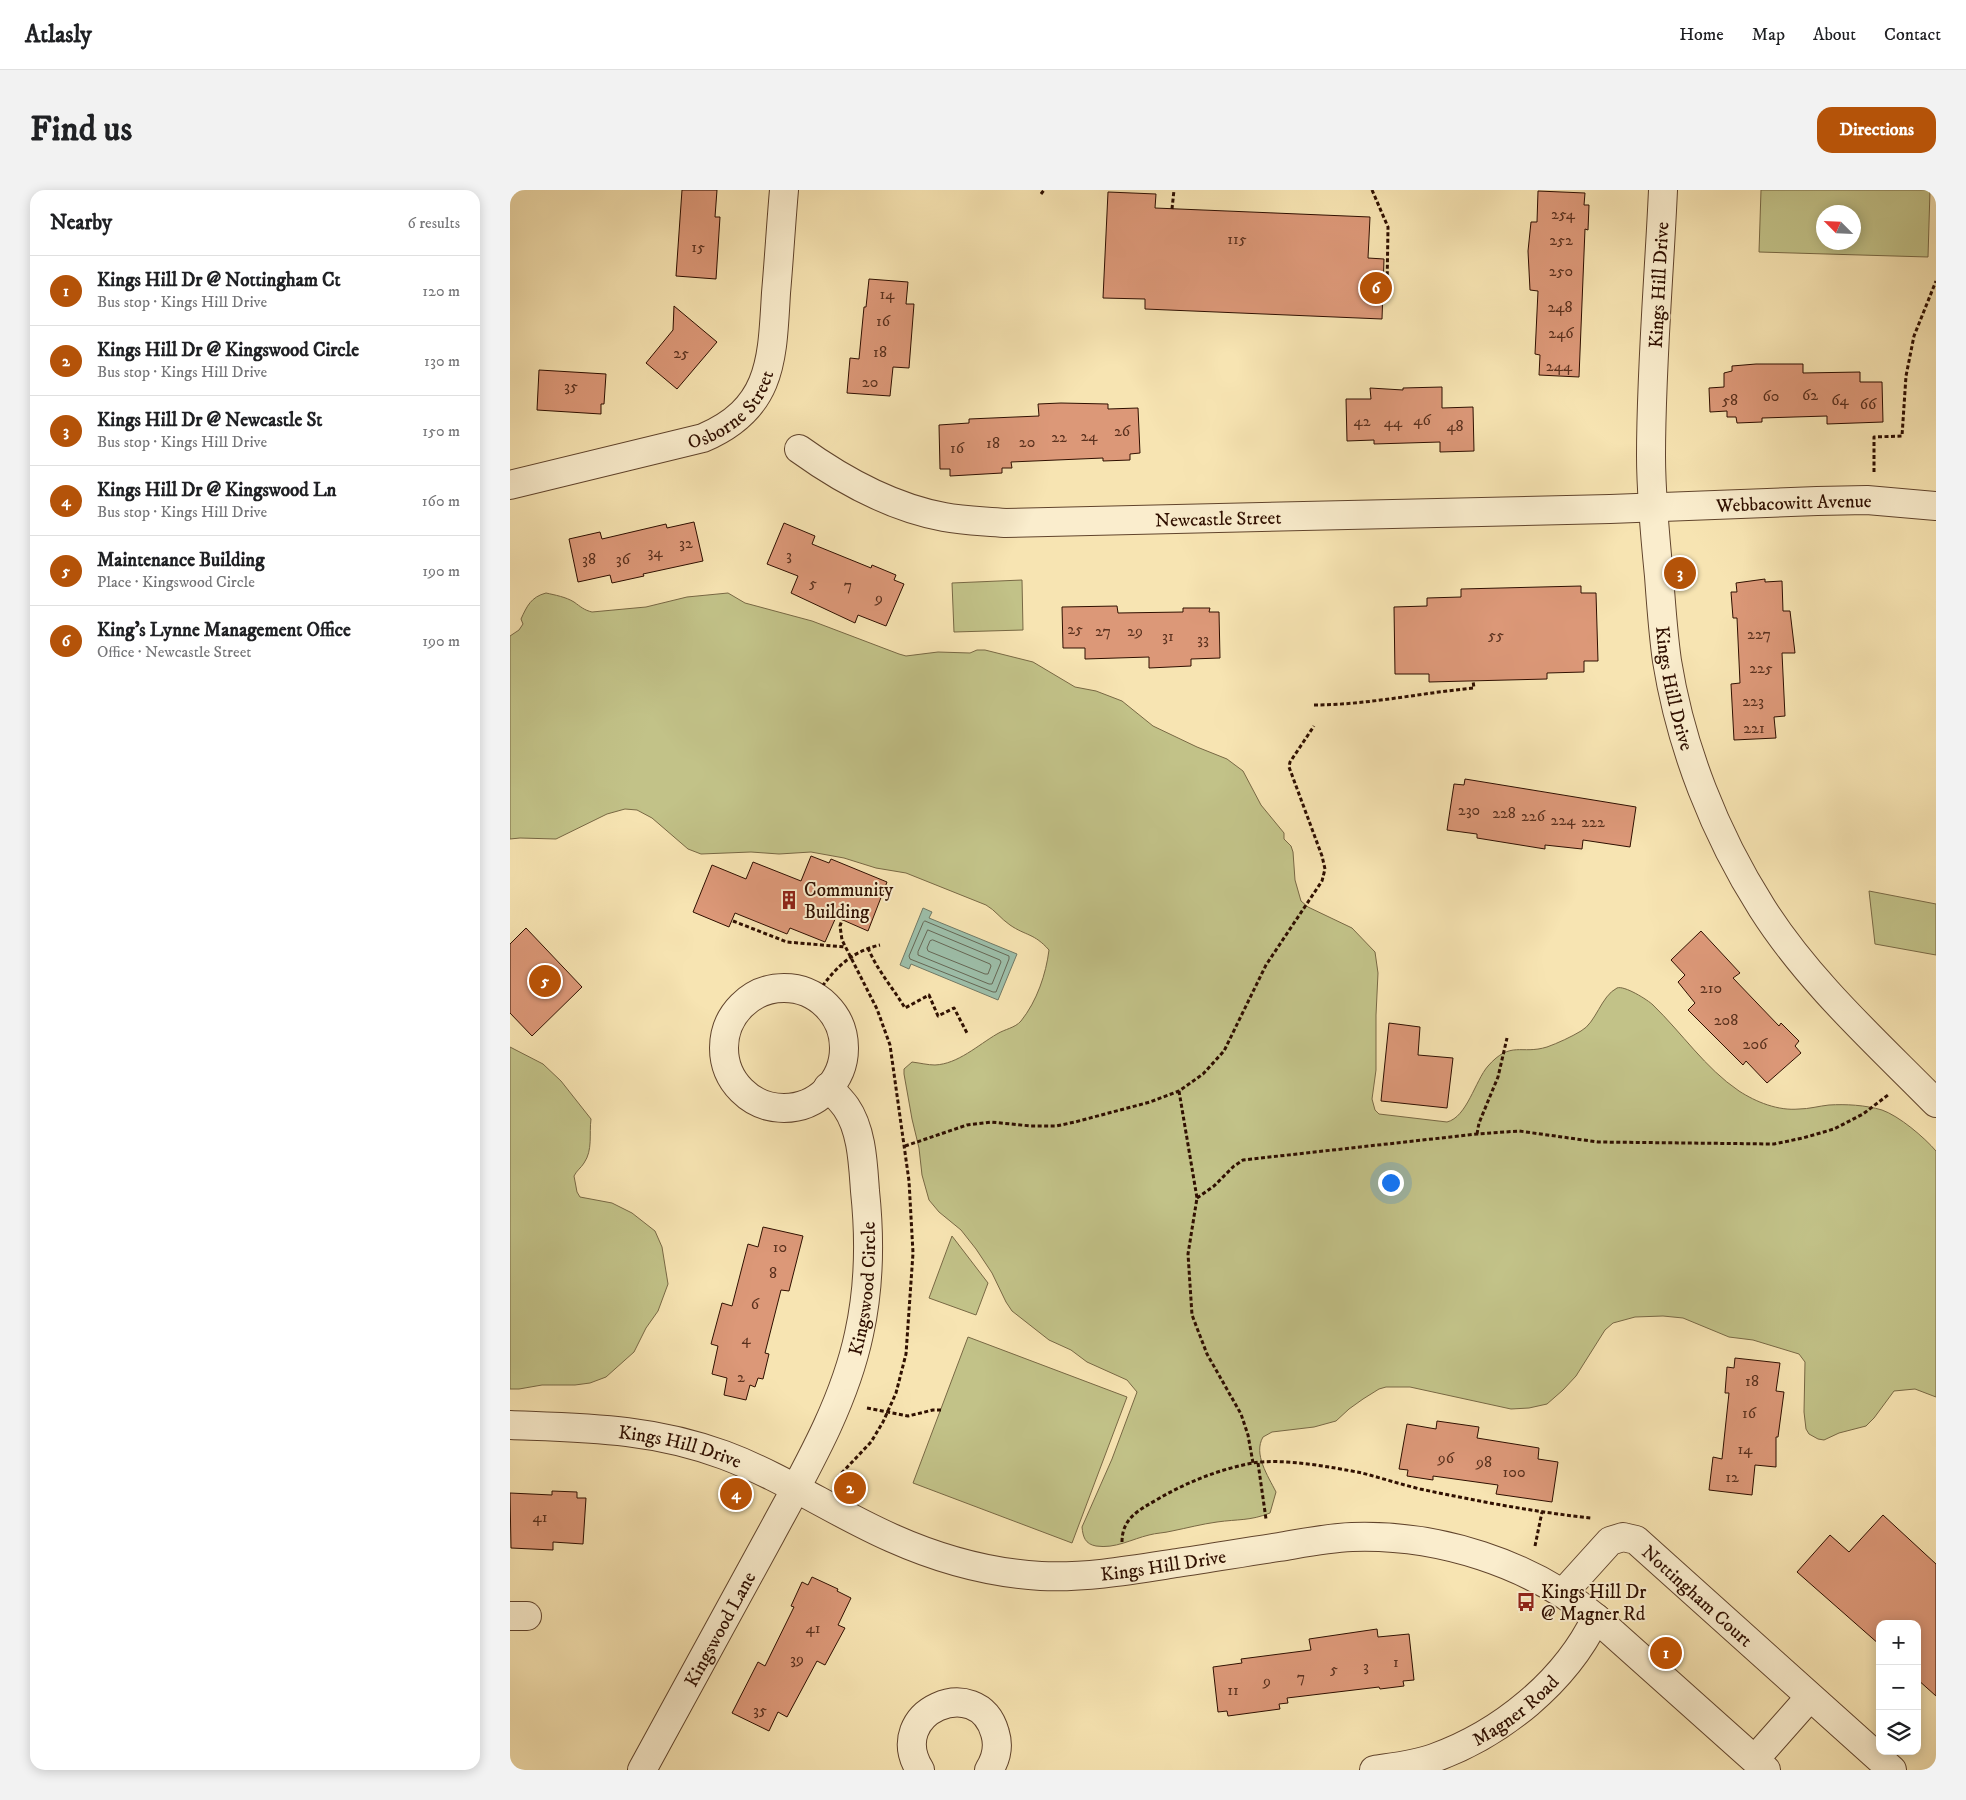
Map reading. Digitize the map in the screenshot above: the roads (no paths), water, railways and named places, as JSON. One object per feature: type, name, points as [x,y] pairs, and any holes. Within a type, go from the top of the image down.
[{"type":"street","name":"Osborne Street","points":[[510,485],[703,438],[723,428],[741,414],[759,391],[771,358],[784,190]]},
{"type":"street","name":"Kings Hill Drive","points":[[1663,190],[1651,455],[1653,508],[1667,662],[1692,759],[1720,832],[1763,909],[1787,943],[1832,996],[1936,1103]]},
{"type":"street","name":"Newcastle Street","points":[[800,448],[845,479],[894,502],[944,517],[985,522],[1653,508]]},
{"type":"street","name":"Webbacowitt Avenue","points":[[1653,508],[1857,500],[1936,506]]},
{"type":"street","points":[[785,988],[806,992],[830,1010],[843,1039],[842,1060],[837,1074],[828,1088],[803,1104],[782,1108],[752,1099],[737,1085],[727,1067],[725,1057],[725,1036],[739,1008],[755,995],[785,988]]},
{"type":"street","name":"Kingswood Circle","points":[[796,1488],[848,1377],[860,1333],[866,1282],[867,1219],[864,1170],[857,1133],[847,1108],[828,1088]]},
{"type":"street","name":"Kings Hill Drive","points":[[510,1426],[600,1428],[656,1436],[724,1455],[796,1488],[893,1538],[968,1564],[1013,1573],[1046,1576],[1094,1576],[1348,1537],[1383,1537],[1421,1541],[1457,1548],[1497,1562],[1544,1582],[1563,1593],[1596,1618],[1760,1765]]},
{"type":"street","name":"Kingswood Lane","points":[[642,1770],[796,1488]]},
{"type":"street","name":"Nottingham Court","points":[[1563,1593],[1607,1544],[1614,1539],[1626,1537],[1636,1540],[1892,1770]]},
{"type":"street","name":"Magner Road","points":[[1374,1770],[1436,1764],[1506,1719],[1542,1692],[1560,1674],[1582,1645],[1596,1618]]},
{"type":"street","points":[[1760,1765],[1810,1698]]},
{"type":"street","points":[[920,1770],[912,1751],[915,1729],[923,1716],[934,1707],[956,1702],[977,1708],[992,1725],[997,1746],[992,1769]]},
{"type":"water","points":[[923,908],[932,912],[929,918],[1017,954],[998,1000],[911,964],[909,969],[900,965]]},
{"type":"place","name":"King's Lynne Management Office","points":[[1376,288]]},
{"type":"place","name":"Kings Hill Dr @ Newcastle St","points":[[1680,573]]},
{"type":"place","name":"Community Building","points":[[789,900]]},
{"type":"place","name":"Maintenance Building","points":[[545,981]]},
{"type":"place","name":"Kings Hill Dr @ Kingswood Circle","points":[[850,1488]]},
{"type":"place","name":"Kings Hill Dr @ Kingswood Ln","points":[[736,1494]]},
{"type":"place","name":"Kings Hill Dr @ Magner Rd","points":[[1526,1602]]},
{"type":"place","name":"Kings Hill Dr @ Nottingham Ct","points":[[1666,1653]]}]
